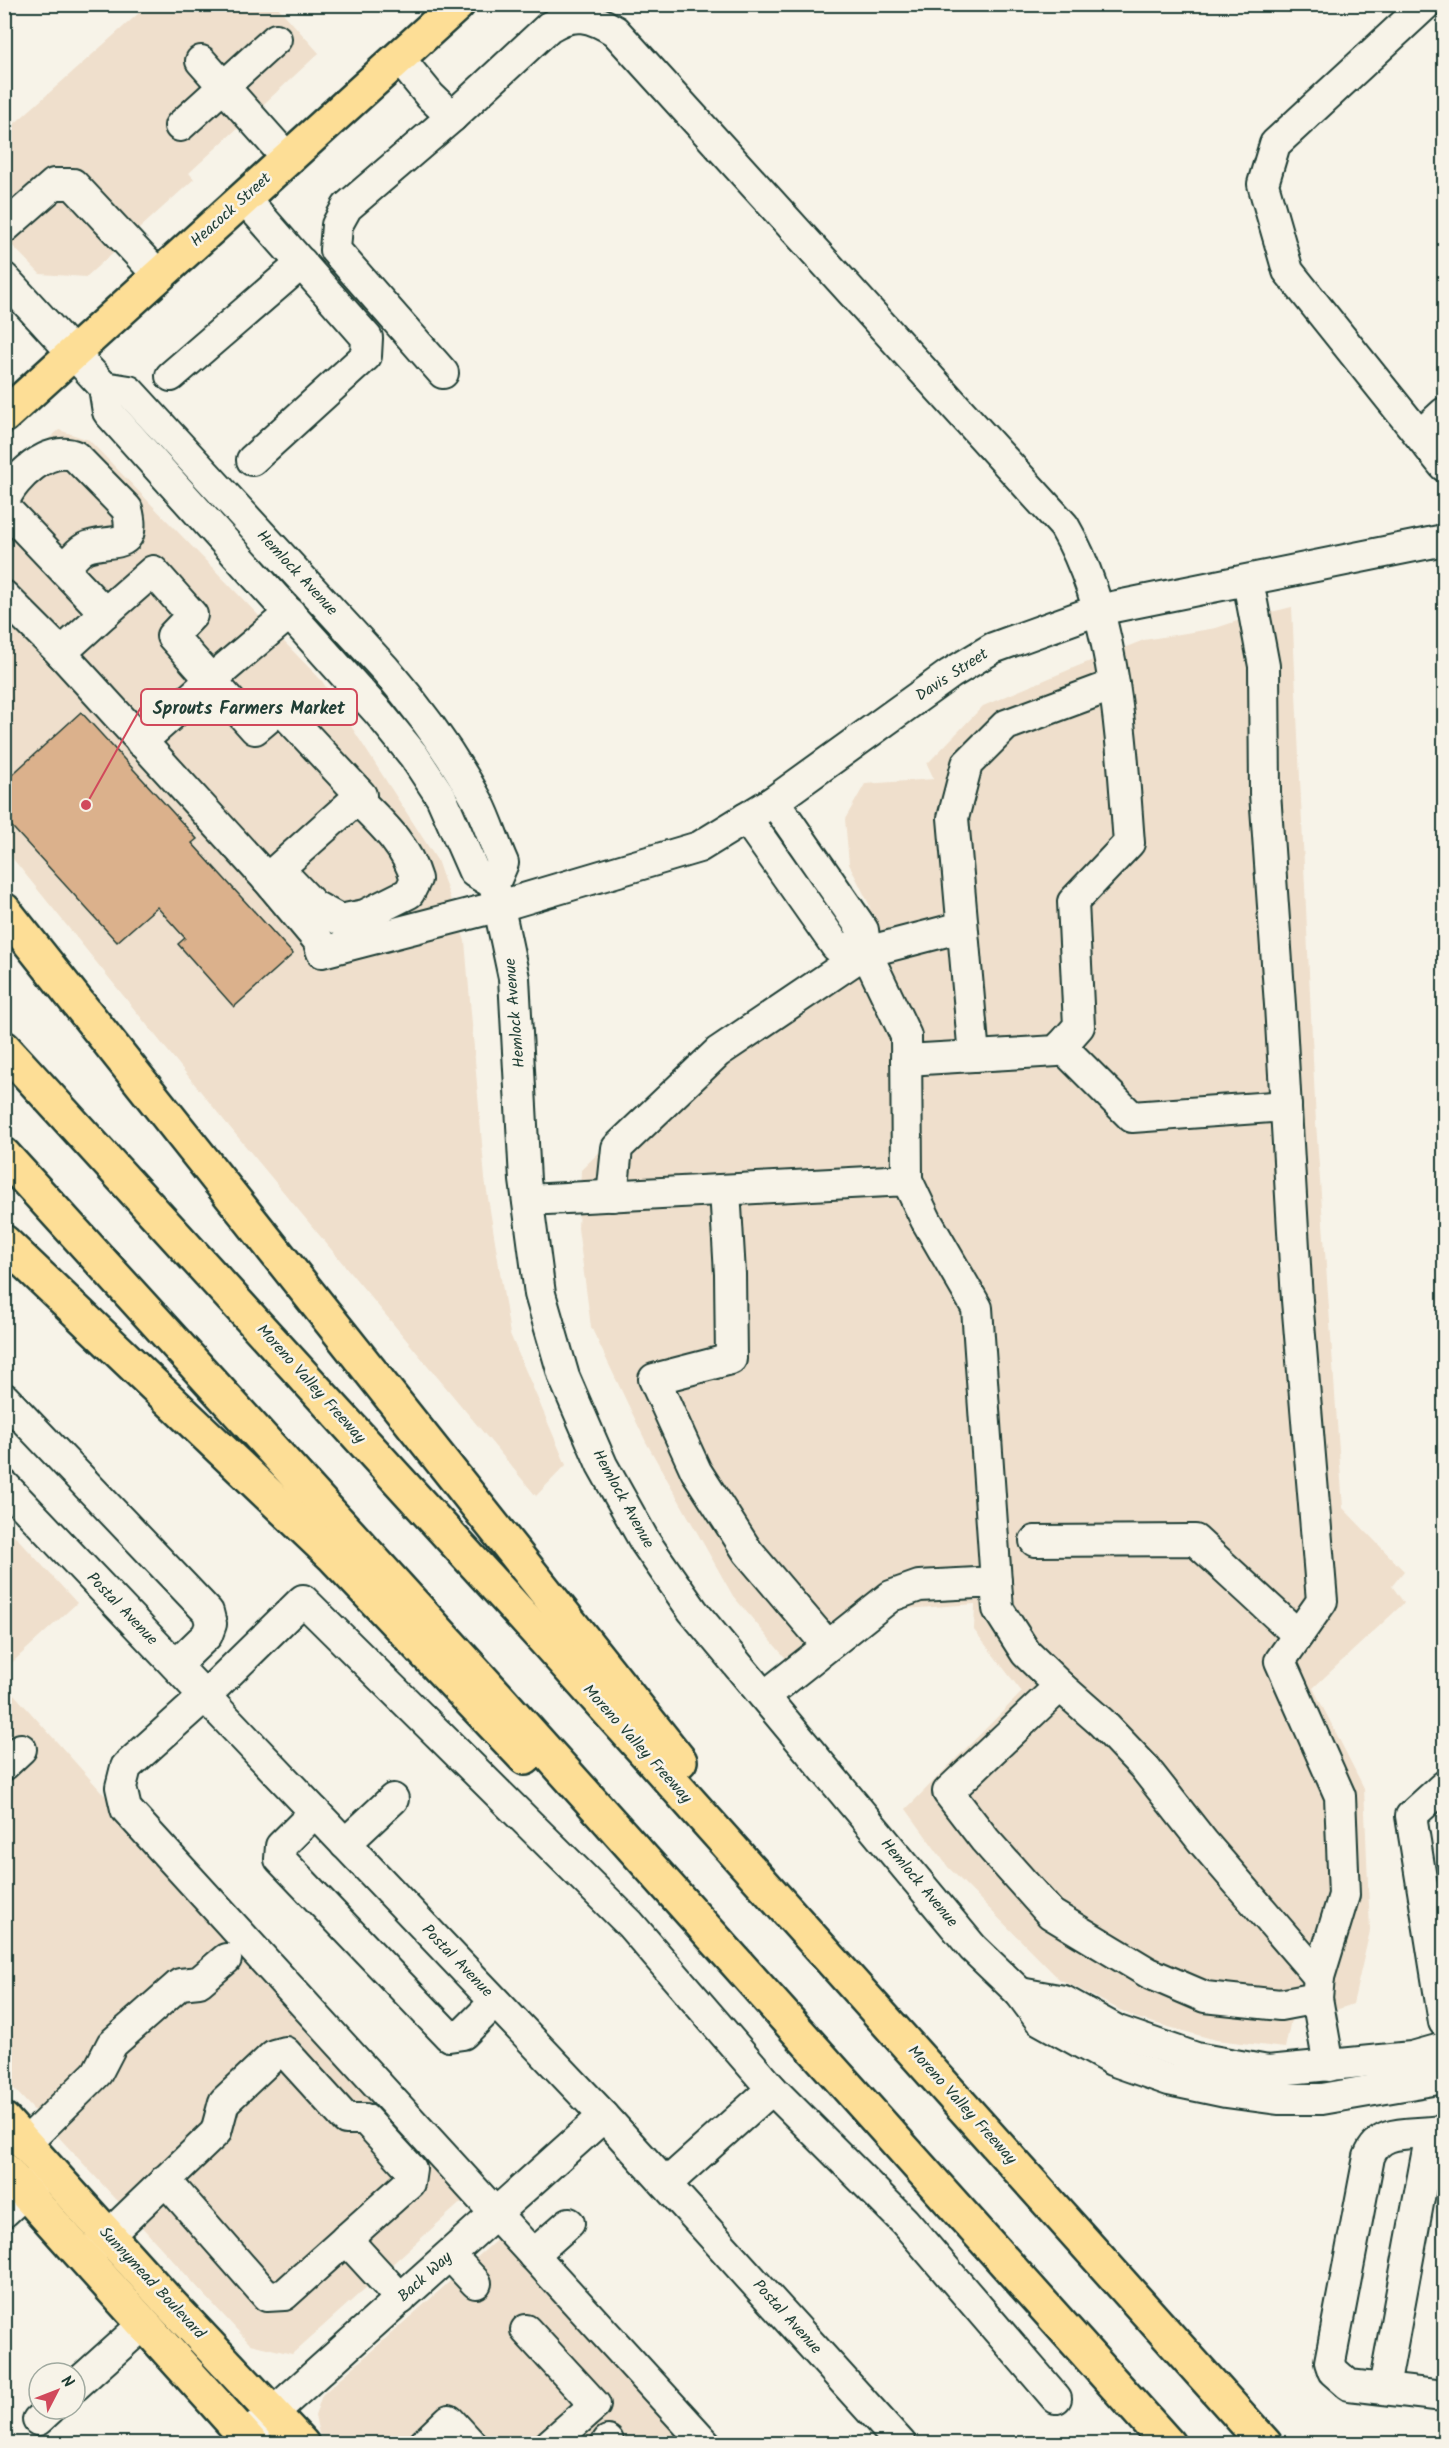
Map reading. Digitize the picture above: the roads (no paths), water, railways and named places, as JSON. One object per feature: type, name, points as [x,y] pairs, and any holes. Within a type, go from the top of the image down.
[{"type":"main road","name":"Heacock Street","points":[[4,416],[458,4]]},
{"type":"main road","points":[[4,910],[890,2026]]},
{"type":"main road","name":"Moreno Valley Freeway","points":[[4,1048],[558,1655],[1265,2444]]},
{"type":"main road","points":[[4,1155],[496,1695],[1168,2444]]},
{"type":"main road","points":[[4,1242],[332,1555],[484,1717],[837,2074]]},
{"type":"main road","name":"Sunnymead Boulevard","points":[[10,2128],[21,2186],[249,2440]]},
{"type":"main road","name":"Sunnymead Boulevard","points":[[21,2186],[108,2236],[302,2444]]},
{"type":"street","points":[[1426,4],[1275,144],[1263,184],[1288,271],[1437,453]]},
{"type":"street","points":[[443,373],[335,250],[337,225],[347,207],[452,117],[549,27],[561,19],[578,17],[595,19],[615,31],[1064,526],[1087,572],[1098,610],[1120,714],[1129,843],[1073,902],[1079,1026],[1058,1051],[906,1060]]},
{"type":"street","points":[[180,126],[276,39]]},
{"type":"street","points":[[399,58],[452,117]]},
{"type":"street","points":[[201,61],[288,159]]},
{"type":"street","points":[[4,228],[54,184],[73,184],[159,276]]},
{"type":"street","points":[[244,198],[368,338],[366,356],[252,460]]},
{"type":"street","points":[[171,376],[302,263]]},
{"type":"street","name":"Hemlock Avenue","points":[[7,287],[104,387],[108,412],[380,713],[414,756],[441,797],[474,872],[497,895]]},
{"type":"street","name":"Hemlock Avenue","points":[[104,387],[129,391],[421,711],[479,804],[502,863],[497,895],[514,978],[528,1200],[540,1294],[564,1377],[602,1465],[645,1542],[693,1611],[973,1948],[1020,1993],[1040,2020],[1112,2060],[1169,2080],[1226,2092],[1278,2099],[1322,2099],[1444,2078]]},
{"type":"street","points":[[1437,453],[1444,413]]},
{"type":"street","points":[[4,501],[10,487],[39,462],[52,454],[65,451],[75,456],[128,509],[129,534],[122,542],[93,545],[82,549],[64,569]]},
{"type":"street","points":[[4,507],[105,613]]},
{"type":"street","name":"Davis Street","points":[[273,874],[318,940],[322,952],[497,895],[699,847],[774,801],[950,674],[993,648],[1098,610],[1444,540]]},
{"type":"street","points":[[61,653],[153,571],[192,615],[172,636],[255,729],[280,708],[361,795],[273,874]]},
{"type":"street","points":[[1248,581],[1264,666],[1265,794],[1297,1300],[1322,1601],[1281,1661],[1340,1796],[1344,1895],[1318,1988],[1329,2066]]},
{"type":"street","points":[[4,596],[61,653],[141,742],[273,874],[313,905],[340,920],[365,915],[409,893],[416,879],[410,861],[391,834],[357,799]]},
{"type":"street","points":[[141,742],[290,613]]},
{"type":"street","points":[[974,1056],[952,818],[967,764],[1006,725],[1114,685]]},
{"type":"street","points":[[774,801],[863,930],[866,952],[906,1036],[907,1180],[926,1220],[977,1308],[998,1609],[1026,1653],[1101,1722],[1144,1767],[1318,1988]]},
{"type":"street","points":[[746,818],[836,946],[866,952]]},
{"type":"street","points":[[612,1196],[617,1148],[718,1052],[866,952],[962,927]]},
{"type":"street","points":[[1061,1046],[1132,1117],[1286,1106]]},
{"type":"street","points":[[528,1200],[907,1180]]},
{"type":"street","points":[[725,1190],[730,1274],[731,1359],[654,1379],[696,1471],[748,1552],[827,1645]]},
{"type":"street","points":[[4,1398],[208,1612],[211,1624],[207,1635],[176,1665]]},
{"type":"street","name":"Postal Avenue","points":[[4,1485],[604,2116],[901,2444]]},
{"type":"street","points":[[1035,1541],[1195,1540],[1298,1635]]},
{"type":"street","points":[[765,1696],[891,1596],[918,1586],[996,1582]]},
{"type":"street","points":[[706,2444],[126,1809],[121,1787],[126,1767],[205,1696],[303,1600],[630,1924],[772,2089],[903,2221],[1056,2398]]},
{"type":"street","points":[[1060,1686],[948,1792],[985,1840],[1051,1914],[1149,1973],[1205,1997],[1280,2005],[1318,1988]]},
{"type":"street","points":[[1444,1786],[1411,1816],[1444,2022]]},
{"type":"street","points":[[345,1844],[393,1799]]},
{"type":"street","points":[[315,1812],[282,1846],[280,1859],[449,2036],[463,2034],[495,2002]]},
{"type":"street","points":[[10,2128],[97,2073],[112,2044],[180,1984],[199,1982],[226,1959]]},
{"type":"street","points":[[1020,1993],[1064,2001],[1118,2031],[1196,2058],[1268,2071],[1412,2057],[1444,2048]]},
{"type":"street","points":[[84,2258],[108,2236],[165,2180],[216,2132],[224,2102],[274,2055],[285,2052],[346,2119],[365,2119],[411,2169],[409,2183],[284,2295],[267,2295],[165,2180]]},
{"type":"street","points":[[666,2184],[772,2089]]},
{"type":"street","name":"Back Way","points":[[249,2440],[273,2413],[604,2116]]},
{"type":"street","points":[[1384,2388],[1438,2132],[1394,2135],[1382,2139],[1373,2146],[1330,2362],[1333,2371],[1349,2385],[1444,2396]]},
{"type":"street","points":[[533,2255],[568,2223]]},
{"type":"street","points":[[346,2240],[401,2299]]},
{"type":"street","points":[[450,2254],[476,2283]]},
{"type":"street","points":[[87,2375],[144,2324]]},
{"type":"street","points":[[526,2330],[595,2405],[550,2444]]},
{"type":"street","points":[[424,2444],[449,2420],[471,2444]]},
{"type":"place","name":"Sprouts Farmers Market","points":[[86,805]]}]
